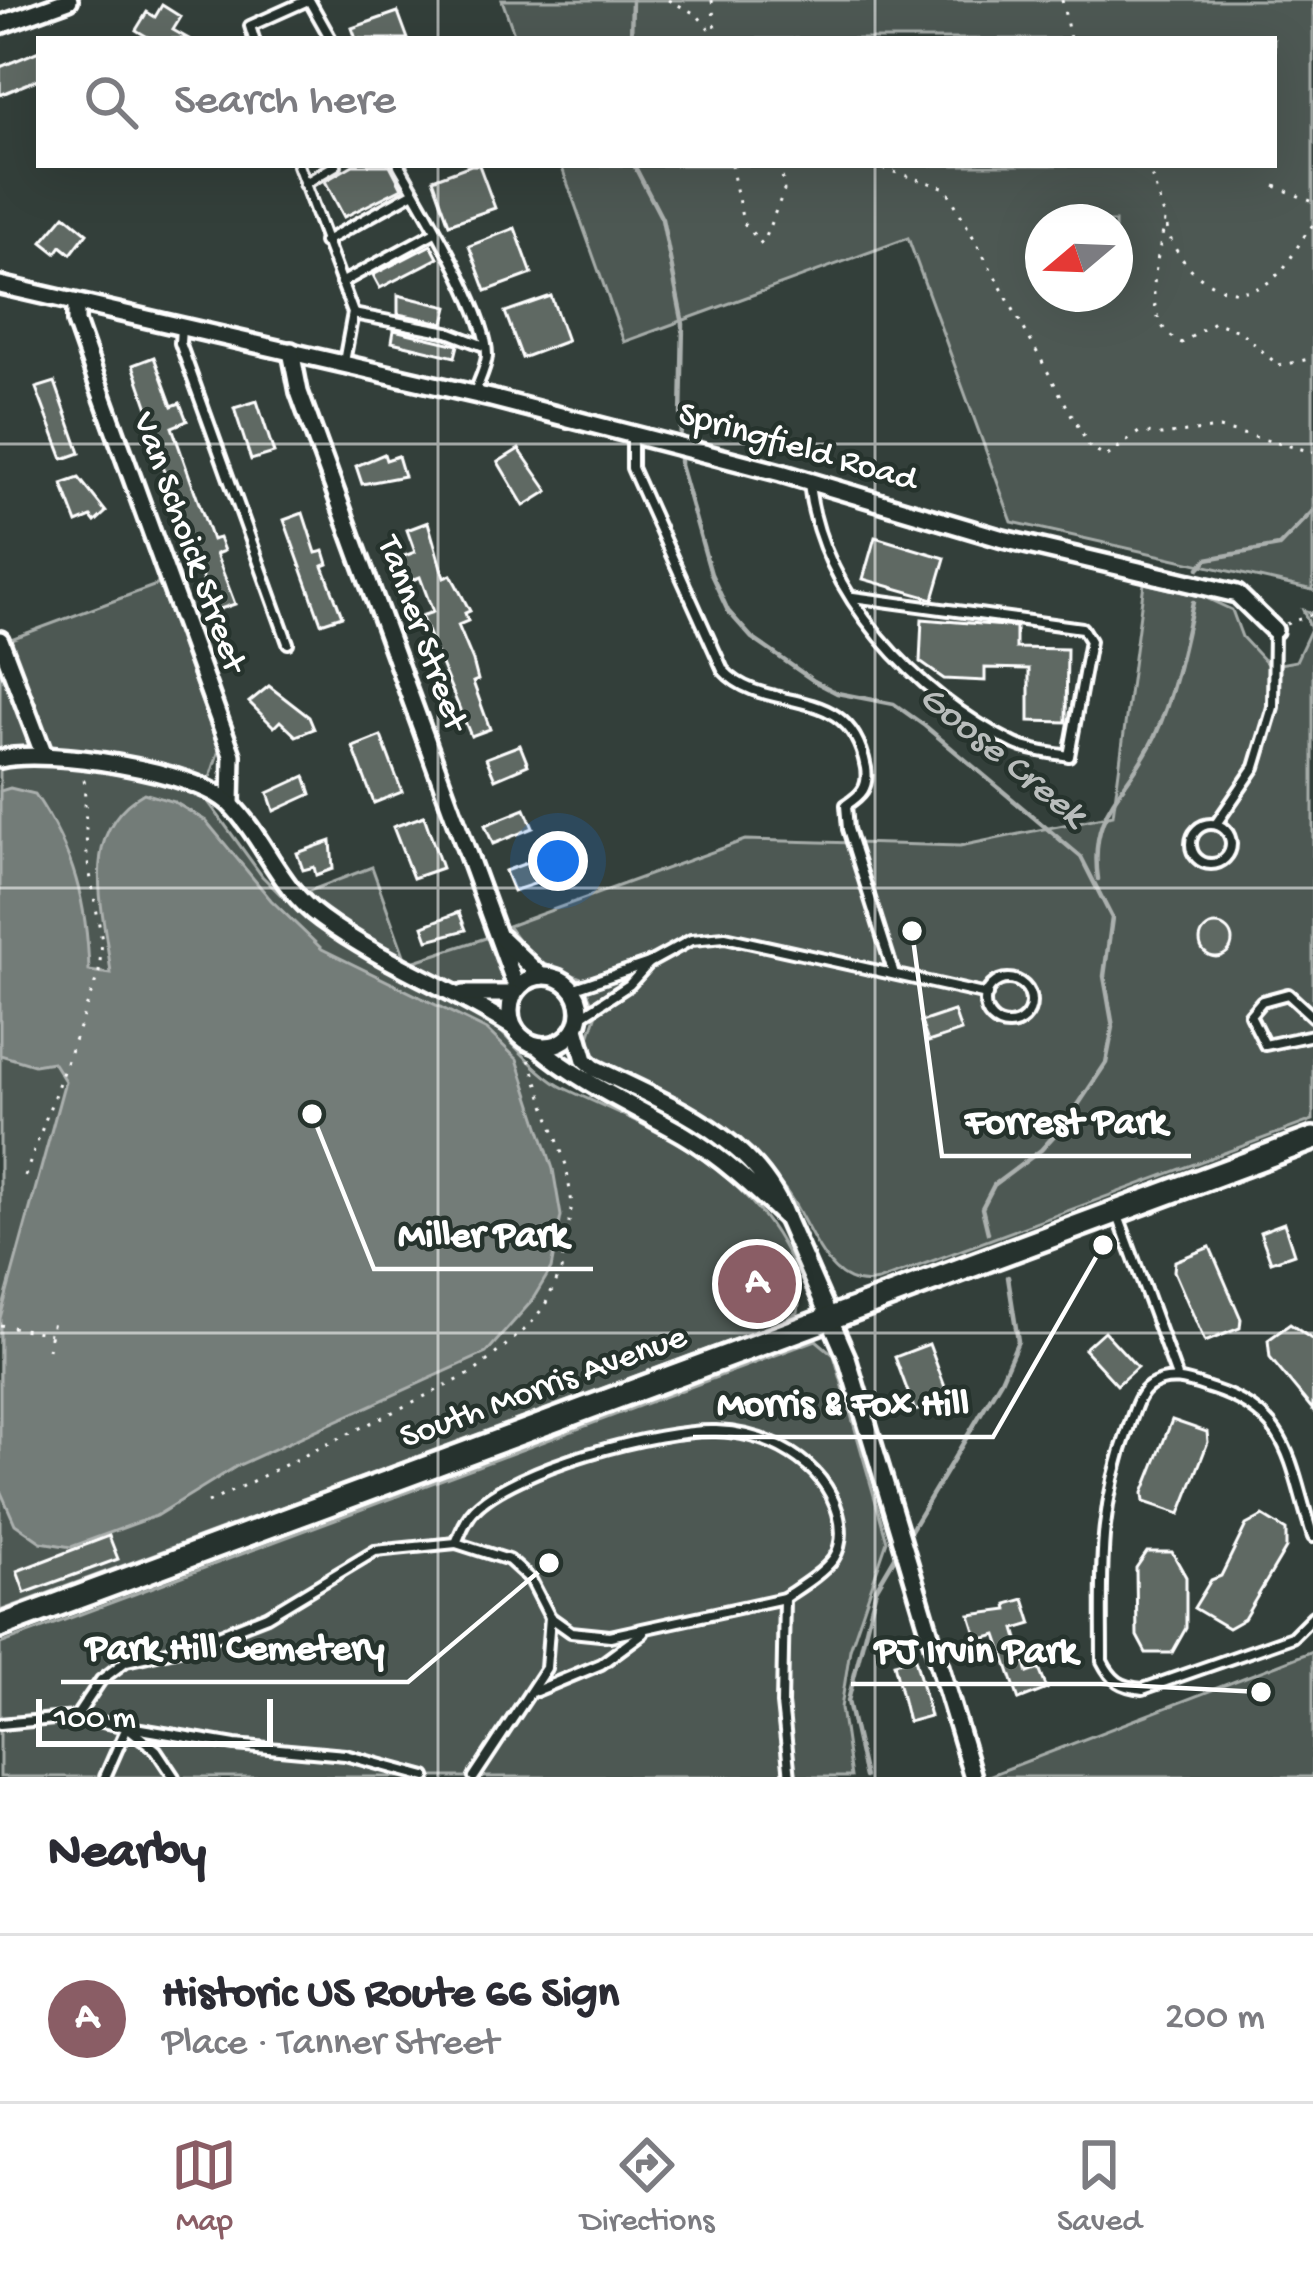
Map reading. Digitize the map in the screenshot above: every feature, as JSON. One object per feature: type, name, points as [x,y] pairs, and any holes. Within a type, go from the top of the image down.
[{"type":"main road","name":"South Morris Avenue","points":[[0,1626],[1313,1139]]},
{"type":"street","points":[[0,25],[69,0]]},
{"type":"street","name":"Springfield Road","points":[[0,285],[474,394],[808,481],[1003,539],[1237,594],[1274,630]]},
{"type":"street","name":"Van Schoick Street","points":[[76,303],[76,322],[88,359],[232,755],[231,805]]},
{"type":"street","name":"Tanner Street","points":[[291,351],[298,392],[500,937],[515,992]]},
{"type":"street","points":[[0,640],[43,753]]},
{"type":"street","points":[[0,759],[43,753],[183,778],[231,805],[280,879],[316,914],[513,1028],[533,1050],[571,1075],[685,1136],[738,1172],[786,1218]]},
{"type":"street","name":"Tanner Street","points":[[500,937],[541,976]]},
{"type":"street","points":[[459,994],[515,992],[541,976],[572,988],[585,1060],[694,1118],[734,1145],[773,1184],[833,1317],[973,1777]]},
{"type":"street","points":[[513,1028],[515,992]]},
{"type":"street","points":[[533,1050],[560,1043],[578,1022]]},
{"type":"lane","points":[[253,36],[250,26],[309,0],[326,36]]},
{"type":"lane","points":[[299,168],[353,314],[344,363]]},
{"type":"lane","points":[[304,184],[331,168]]},
{"type":"lane","points":[[401,168],[435,232],[485,347],[487,358],[474,394]]},
{"type":"lane","points":[[324,242],[414,192]]},
{"type":"lane","points":[[340,284],[435,232]]},
{"type":"lane","points":[[353,314],[448,332],[485,347]]},
{"type":"lane","points":[[181,326],[179,343],[288,643]]},
{"type":"lane","points":[[632,435],[632,469],[723,670],[736,684],[766,690],[848,722],[862,746],[868,780],[861,796],[846,805],[848,829],[893,971]]},
{"type":"lane","points":[[808,481],[821,548],[853,597],[933,694],[1019,746],[1069,756],[1090,641],[1082,628],[853,597]]},
{"type":"lane","points":[[1216,824],[1255,767],[1274,707],[1274,630]]},
{"type":"lane","points":[[1216,824],[1227,832],[1229,852],[1220,862],[1207,863],[1196,857],[1191,839],[1203,825],[1216,824]]},
{"type":"lane","points":[[578,1022],[671,947],[725,937],[986,994]]},
{"type":"lane","points":[[572,988],[649,963]]},
{"type":"lane","points":[[1016,980],[1031,996],[1030,1010],[1020,1022],[1005,1025],[991,1017],[986,994],[995,983],[1016,980]]},
{"type":"lane","points":[[1313,1017],[1288,994],[1262,1001],[1250,1015],[1265,1045],[1313,1035]]},
{"type":"lane","points":[[1116,1212],[1177,1378]]},
{"type":"lane","points":[[1313,1537],[1275,1424],[1242,1398],[1177,1378],[1151,1385],[1139,1397],[1107,1486],[1102,1661],[1110,1678],[1125,1688],[1143,1689],[1292,1637],[1313,1616]]},
{"type":"lane","points":[[456,1543],[470,1513],[517,1480],[688,1433],[753,1437],[783,1448],[817,1473],[840,1519],[842,1542],[834,1559],[784,1598],[643,1632],[585,1636],[550,1617]]},
{"type":"lane","points":[[76,1717],[101,1680],[126,1661],[245,1626],[375,1551],[456,1543],[509,1560],[531,1580],[550,1617],[546,1668],[474,1777]]},
{"type":"lane","points":[[784,1598],[782,1704],[790,1777]]},
{"type":"lane","points":[[534,1691],[587,1671],[643,1632]]},
{"type":"lane","points":[[0,1724],[76,1717],[236,1745],[345,1755],[426,1777]]},
{"type":"lane","points":[[105,1777],[125,1727]]},
{"type":"lane","points":[[125,1727],[156,1750],[174,1777]]},
{"type":"path","points":[[668,0],[696,14],[714,36]]},
{"type":"path","points":[[711,31],[712,0]]},
{"type":"path","points":[[1062,0],[1069,36]]},
{"type":"path","points":[[731,168],[743,222],[762,244],[784,191],[781,168]]},
{"type":"path","points":[[881,168],[946,188],[957,202],[1090,448],[1106,457],[1139,432],[1219,428],[1313,452]]},
{"type":"path","points":[[1149,168],[1180,261],[1204,281],[1237,289],[1274,278],[1313,224]]},
{"type":"path","points":[[1275,186],[1313,202]]},
{"type":"path","points":[[1166,220],[1154,291],[1165,330],[1174,340],[1190,340],[1214,322],[1241,332],[1279,366],[1313,358]]},
{"type":"path","points":[[1274,630],[1313,614]]},
{"type":"path","points":[[25,1176],[99,972],[102,941],[87,857],[84,761]]},
{"type":"path","points":[[208,1502],[473,1372],[529,1326],[545,1305],[561,1271],[572,1204],[566,1165],[533,1050]]},
{"type":"path","points":[[48,1350],[53,1320]]},
{"type":"path","points":[[0,1325],[51,1334]]},
{"type":"shaded area","points":[[502,0],[1313,0],[1313,590],[1012,522],[908,238],[624,342],[562,168],[1277,168],[1277,36],[515,36]]},
{"type":"shaded area","points":[[1144,583],[1204,597],[1232,610],[1242,637],[1269,666],[1296,661],[1311,629],[1303,610],[1313,613],[1313,1120],[878,1281],[859,1282],[844,1276],[820,1250],[778,1181],[737,1140],[696,1111],[595,1059],[588,1040],[597,1013],[581,978],[533,960],[508,926],[745,840],[960,846],[1113,815]]},
{"type":"shaded area","points":[[159,584],[219,750],[204,796],[262,876],[286,900],[372,867],[405,958],[412,962],[489,937],[503,978],[496,1027],[556,1084],[683,1146],[733,1183],[787,1253],[797,1281],[798,1312],[0,1611],[0,643]]},
{"type":"shaded area","points":[[10,788],[35,794],[60,837],[81,900],[89,971],[111,974],[99,875],[102,851],[123,809],[144,793],[174,802],[206,821],[271,900],[322,949],[487,1030],[517,1059],[553,1169],[561,1216],[551,1269],[531,1302],[486,1353],[237,1466],[156,1516],[71,1547],[41,1542],[15,1524],[0,1490],[0,1318],[65,1081],[53,1062],[34,1065],[0,1055],[0,791]]},
{"type":"shaded area","points":[[816,1340],[834,1355],[887,1541],[850,1649],[841,1708],[851,1777],[0,1777],[0,1644]]},
{"type":"shaded area","points":[[1313,1651],[1313,1777],[986,1777]]},
{"type":"building","points":[[162,5],[181,17],[173,30],[184,36],[146,36],[136,30],[147,12],[155,17]]},
{"type":"building","points":[[398,12],[407,36],[355,36],[352,28]]},
{"type":"building","points":[[36,52],[36,80],[0,95],[0,67]]},
{"type":"building","points":[[348,168],[392,168],[402,188],[344,217],[325,181]]},
{"type":"building","points":[[463,168],[480,168],[495,208],[449,224],[433,179]]},
{"type":"building","points":[[65,215],[87,233],[71,254],[61,246],[56,253],[42,242]]},
{"type":"building","points":[[515,228],[532,274],[486,291],[469,246]]},
{"type":"building","points":[[431,245],[438,258],[380,288],[373,275]]},
{"type":"building","points":[[398,295],[448,307],[444,323],[398,314]]},
{"type":"building","points":[[551,296],[567,341],[522,358],[505,312]]},
{"type":"building","points":[[394,330],[458,345],[455,357],[392,342]]},
{"type":"building","points":[[154,357],[172,406],[180,403],[187,421],[172,427],[212,540],[219,538],[224,551],[216,554],[235,604],[214,611],[144,416],[150,414],[133,365]]},
{"type":"building","points":[[55,382],[80,453],[63,459],[36,388]]},
{"type":"building","points":[[257,401],[274,453],[251,460],[234,408]]},
{"type":"building","points":[[519,449],[548,491],[524,506],[498,462]]},
{"type":"building","points":[[384,454],[386,460],[398,456],[404,476],[362,484],[356,466]]},
{"type":"building","points":[[79,478],[106,512],[95,522],[91,517],[77,523],[62,484]]},
{"type":"building","points":[[303,513],[316,553],[324,551],[328,564],[323,566],[342,616],[321,623],[284,520]]},
{"type":"building","points":[[428,522],[444,578],[451,575],[470,611],[465,613],[468,621],[458,625],[473,661],[478,680],[473,682],[490,729],[471,736],[421,616],[433,612],[420,577],[407,582],[399,558],[415,552],[407,530]]},
{"type":"building","points":[[875,537],[945,558],[933,599],[863,579]]},
{"type":"building","points":[[922,619],[1016,627],[1016,648],[1067,649],[1066,722],[1029,721],[1029,669],[985,668],[985,681],[944,679],[920,662]]},
{"type":"building","points":[[269,686],[309,717],[314,729],[296,736],[280,721],[274,727],[249,702]]},
{"type":"building","points":[[381,736],[402,792],[374,803],[353,747]]},
{"type":"building","points":[[520,745],[528,765],[495,779],[486,758]]},
{"type":"building","points":[[305,776],[311,794],[274,811],[268,793]]},
{"type":"building","points":[[525,809],[533,828],[493,844],[485,825]]},
{"type":"building","points":[[424,816],[442,868],[413,878],[393,827]]},
{"type":"building","points":[[331,841],[333,869],[316,875],[314,867],[303,870],[297,853]]},
{"type":"building","points":[[535,860],[543,881],[513,891],[505,871]]},
{"type":"building","points":[[459,912],[466,930],[428,940],[423,926]]},
{"type":"building","points":[[1216,925],[1227,930],[1232,941],[1227,952],[1216,957],[1205,952],[1200,941],[1205,930]]},
{"type":"building","points":[[954,1011],[961,1031],[928,1042],[921,1022]]},
{"type":"building","points":[[1284,1223],[1294,1254],[1271,1262],[1260,1232]]},
{"type":"building","points":[[1210,1247],[1241,1319],[1240,1328],[1205,1342],[1174,1271],[1175,1261]]},
{"type":"building","points":[[1290,1324],[1313,1340],[1313,1410],[1270,1358],[1268,1340]]},
{"type":"building","points":[[1104,1331],[1137,1367],[1117,1385],[1084,1349]]},
{"type":"building","points":[[929,1344],[949,1398],[915,1411],[895,1357]]},
{"type":"building","points":[[1172,1420],[1207,1432],[1208,1442],[1180,1514],[1144,1502],[1143,1493]]},
{"type":"building","points":[[1263,1516],[1286,1530],[1286,1548],[1244,1619],[1228,1628],[1194,1608],[1211,1580],[1221,1576],[1246,1525]]},
{"type":"building","points":[[109,1536],[118,1559],[25,1593],[17,1571]]},
{"type":"building","points":[[1147,1552],[1172,1552],[1186,1577],[1186,1628],[1172,1653],[1146,1653],[1137,1636],[1136,1568]]},
{"type":"building","points":[[1024,1599],[1032,1624],[1015,1629],[1028,1673],[1039,1669],[1047,1689],[1019,1700],[997,1635],[978,1640],[970,1615],[1008,1610],[1007,1604]]},
{"type":"building","points":[[915,1658],[930,1716],[908,1722],[894,1663]]},
{"type":"waterway","name":"Goose Creek","points":[[631,36],[632,0]]},
{"type":"waterway","name":"Goose Creek","points":[[636,168],[662,219],[683,324],[680,465],[711,574],[728,611],[752,638],[814,681],[837,693],[894,704],[925,726],[1081,857],[1112,918],[1104,976],[1113,1027],[1106,1063],[1068,1120],[1041,1150],[994,1185],[982,1208],[988,1233]]},
{"type":"waterway","points":[[1199,568],[1207,559],[1279,546],[1313,511]]},
{"type":"waterway","points":[[1098,879],[1099,835],[1105,817],[1161,721],[1193,602]]},
{"type":"waterway","name":"Goose Creek","points":[[905,1540],[1001,1380],[1018,1341],[1008,1277]]},
{"type":"waterway","name":"Goose Creek","points":[[865,1777],[848,1701],[876,1589],[899,1550]]},
{"type":"place","name":"Forrest Park","points":[[912,931]]},
{"type":"place","name":"Miller Park","points":[[312,1114]]},
{"type":"place","name":"Morris & Fox Hill","points":[[1103,1245]]},
{"type":"place","name":"Historic US Route 66 Sign","points":[[757,1284]]},
{"type":"place","name":"Park Hill Cemetery","points":[[549,1563]]},
{"type":"place","name":"PJ Irvin Park","points":[[1261,1692]]}]
